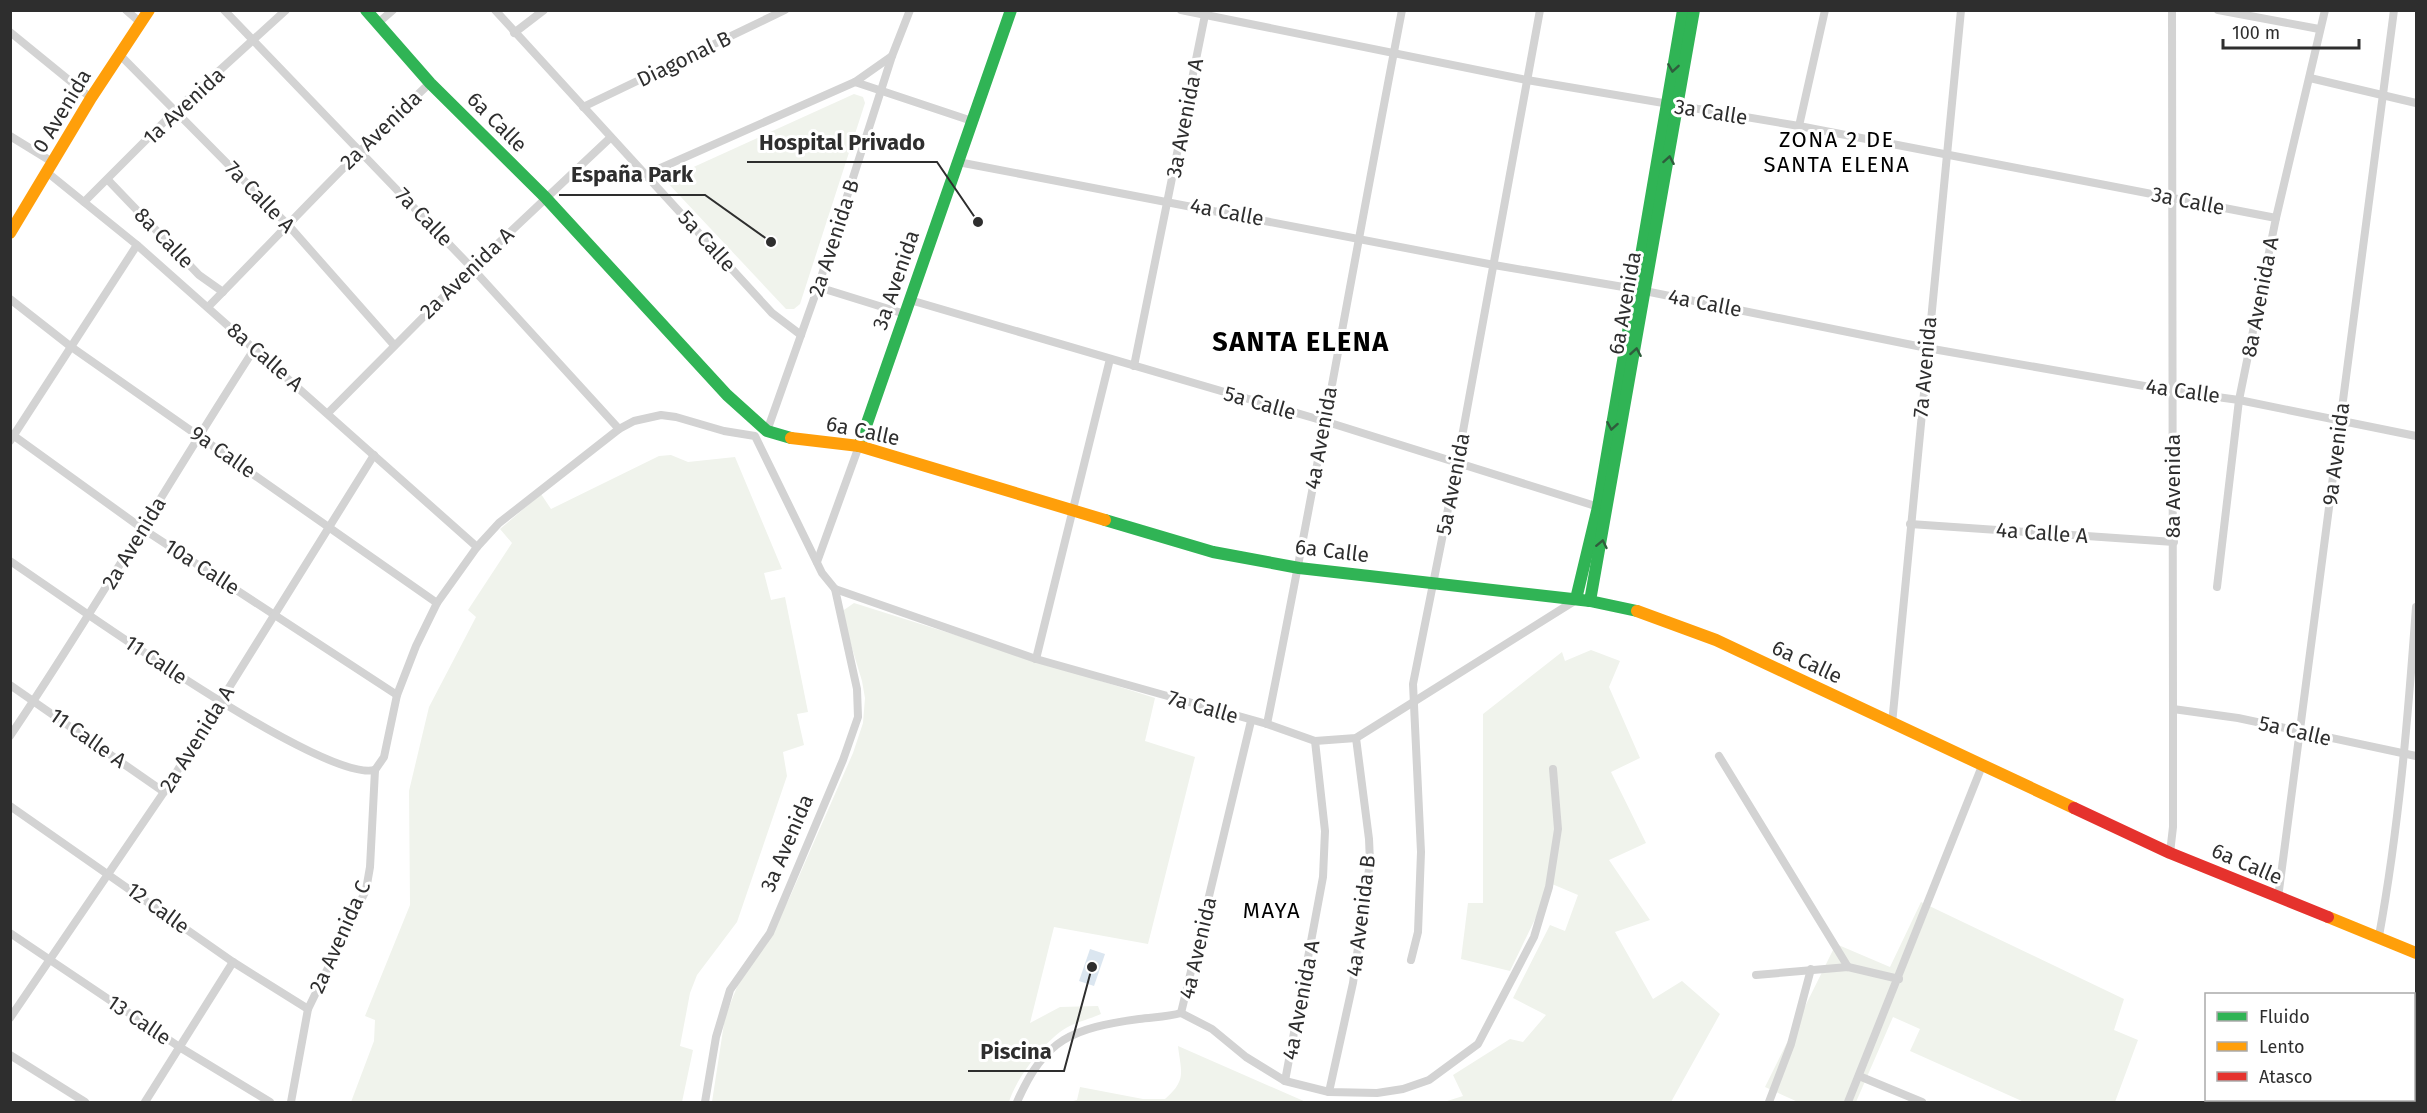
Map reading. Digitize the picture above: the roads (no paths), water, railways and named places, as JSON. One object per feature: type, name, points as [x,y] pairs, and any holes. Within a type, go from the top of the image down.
[{"type":"main road","name":"0 Avenida","points":[[10,233],[91,98],[149,10]]},
{"type":"main road","name":"6a Calle","points":[[366,10],[430,83],[545,197],[727,395],[767,431],[786,437],[859,446],[1214,552],[1299,567],[1590,601],[1635,610],[1716,640],[2170,853],[2278,898],[2379,936],[2416,953]]},
{"type":"main road","name":"3a Avenida","points":[[859,446],[1011,10]]},
{"type":"main road","name":"6a Avenida","points":[[1673,106],[1683,10]]},
{"type":"main road","name":"6a Avenida","points":[[1590,601],[1603,509],[1673,106],[1694,10]]},
{"type":"main road","name":"6a Avenida","points":[[1576,600],[1603,509]]},
{"type":"street","points":[[126,10],[141,23]]},
{"type":"street","name":"7a Calle","points":[[224,10],[472,268],[619,429]]},
{"type":"street","name":"1a Avenida","points":[[84,202],[176,110],[286,10]]},
{"type":"street","points":[[378,23],[393,10]]},
{"type":"street","name":"5a Calle","points":[[495,10],[772,313],[801,335]]},
{"type":"street","points":[[514,33],[544,10]]},
{"type":"street","name":"Diagonal B","points":[[583,108],[785,10]]},
{"type":"street","name":"2a Avenida B","points":[[767,431],[818,287],[892,56],[910,10]]},
{"type":"street","name":"3a Calle","points":[[1181,10],[1205,13],[1527,80],[1799,126],[2276,218]]},
{"type":"street","name":"4a Avenida","points":[[1267,724],[1299,567],[1358,237],[1402,10]]},
{"type":"street","name":"5a Avenida","points":[[1411,960],[1418,932],[1421,863],[1412,703],[1413,684],[1457,464],[1540,10]]},
{"type":"street","points":[[1799,126],[1825,10]]},
{"type":"street","name":"7a Avenida","points":[[1892,724],[1945,154],[1961,10]]},
{"type":"street","name":"8a Avenida","points":[[2170,853],[2173,827],[2174,710],[2172,10]]},
{"type":"street","points":[[2218,10],[2319,30]]},
{"type":"street","name":"8a Avenida A","points":[[2217,587],[2239,400],[2276,218],[2325,10]]},
{"type":"street","name":"9a Avenida","points":[[2278,898],[2394,10]]},
{"type":"street","name":"3a Avenida A","points":[[1134,366],[1205,13]]},
{"type":"street","points":[[10,32],[91,98]]},
{"type":"street","name":"7a Calle A","points":[[119,54],[289,226],[394,345]]},
{"type":"street","points":[[647,174],[855,82],[892,56]]},
{"type":"street","points":[[2310,78],[2416,103]]},
{"type":"street","points":[[855,82],[882,93],[972,121]]},
{"type":"street","name":"2a Avenida","points":[[208,307],[289,226],[359,149],[430,83]]},
{"type":"street","points":[[10,136],[51,168]]},
{"type":"street","name":"2a Avenida A","points":[[328,412],[545,197],[610,138]]},
{"type":"street","name":"4a Calle","points":[[958,162],[1358,237],[1494,265],[1641,290],[1927,348],[2173,391],[2239,400],[2416,436]]},
{"type":"street","name":"8a Calle A","points":[[51,168],[84,202],[137,245],[328,412],[477,547]]},
{"type":"street","name":"8a Calle","points":[[108,180],[199,275],[223,292]]},
{"type":"street","points":[[12,437],[137,245]]},
{"type":"street","points":[[818,287],[905,314]]},
{"type":"street","name":"9a Calle","points":[[10,299],[70,346],[199,434],[437,603]]},
{"type":"street","name":"5a Calle","points":[[910,300],[1324,422],[1603,509]]},
{"type":"street","name":"2a Avenida","points":[[10,736],[90,615],[199,434],[255,348]]},
{"type":"street","points":[[1036,659],[1110,358]]},
{"type":"street","points":[[375,770],[384,757],[397,695],[416,646],[437,603],[477,547],[520,504],[619,429],[634,421],[661,415],[755,436],[817,562],[827,581],[835,589]]},
{"type":"street","name":"10a Calle","points":[[12,437],[143,529],[397,695]]},
{"type":"street","name":"3a Avenida","points":[[817,562],[859,446]]},
{"type":"street","name":"2a Avenida A","points":[[10,1018],[164,792],[374,455]]},
{"type":"street","name":"4a Calle A","points":[[1910,524],[2174,542]]},
{"type":"street","name":"11 Calle","points":[[10,561],[220,703],[277,734],[343,765],[360,772],[375,770]]},
{"type":"street","name":"7a Calle","points":[[835,589],[1036,659],[1267,724],[1315,741],[1356,738],[1576,600]]},
{"type":"street","name":"3a Avenida","points":[[705,1102],[716,1037],[730,990],[770,933],[843,760],[858,717],[857,689],[835,589]]},
{"type":"street","points":[[2379,936],[2391,872],[2405,754],[2416,607]]},
{"type":"street","name":"11 Calle A","points":[[10,685],[164,792]]},
{"type":"street","name":"5a Calle","points":[[2174,710],[2238,718],[2299,733],[2416,756]]},
{"type":"street","name":"4a Avenida","points":[[1017,1102],[1036,1068],[1059,1041],[1106,1024],[1181,1013],[1251,721]]},
{"type":"street","name":"4a Avenida B","points":[[1329,1092],[1353,983],[1370,862],[1356,738]]},
{"type":"street","name":"4a Avenida A","points":[[1285,1081],[1323,877],[1325,831],[1315,741]]},
{"type":"street","points":[[1719,756],[1848,967]]},
{"type":"street","points":[[1848,1102],[1982,766]]},
{"type":"street","points":[[1181,1013],[1212,1029],[1245,1057],[1285,1081],[1329,1092],[1377,1093],[1403,1089],[1429,1080],[1478,1044],[1534,937],[1549,887],[1558,829],[1553,769]]},
{"type":"street","name":"2a Avenida C","points":[[291,1102],[308,1009],[366,890],[370,867],[375,770]]},
{"type":"street","name":"12 Calle","points":[[10,807],[110,873],[233,962],[308,1009]]},
{"type":"street","name":"13 Calle","points":[[10,933],[181,1048],[270,1102]]},
{"type":"street","points":[[145,1102],[233,962]]},
{"type":"street","points":[[1756,975],[1848,967],[1899,978]]},
{"type":"street","points":[[1769,1102],[1791,1044],[1811,969]]},
{"type":"street","points":[[10,1055],[85,1102]]},
{"type":"street","points":[[1859,1076],[1922,1102]]},
{"type":"place","name":"Hospital Privado","points":[[978,222]]},
{"type":"place","name":"España Park","points":[[771,242]]},
{"type":"place","name":"Piscina","points":[[1092,967]]},
{"type":"district","name":"ZONA 2 DE SANTA ELENA","points":[[1837,152]]},
{"type":"district","name":"SANTA ELENA","points":[[1301,342]]},
{"type":"district","name":"MAYA","points":[[1272,910]]}]
